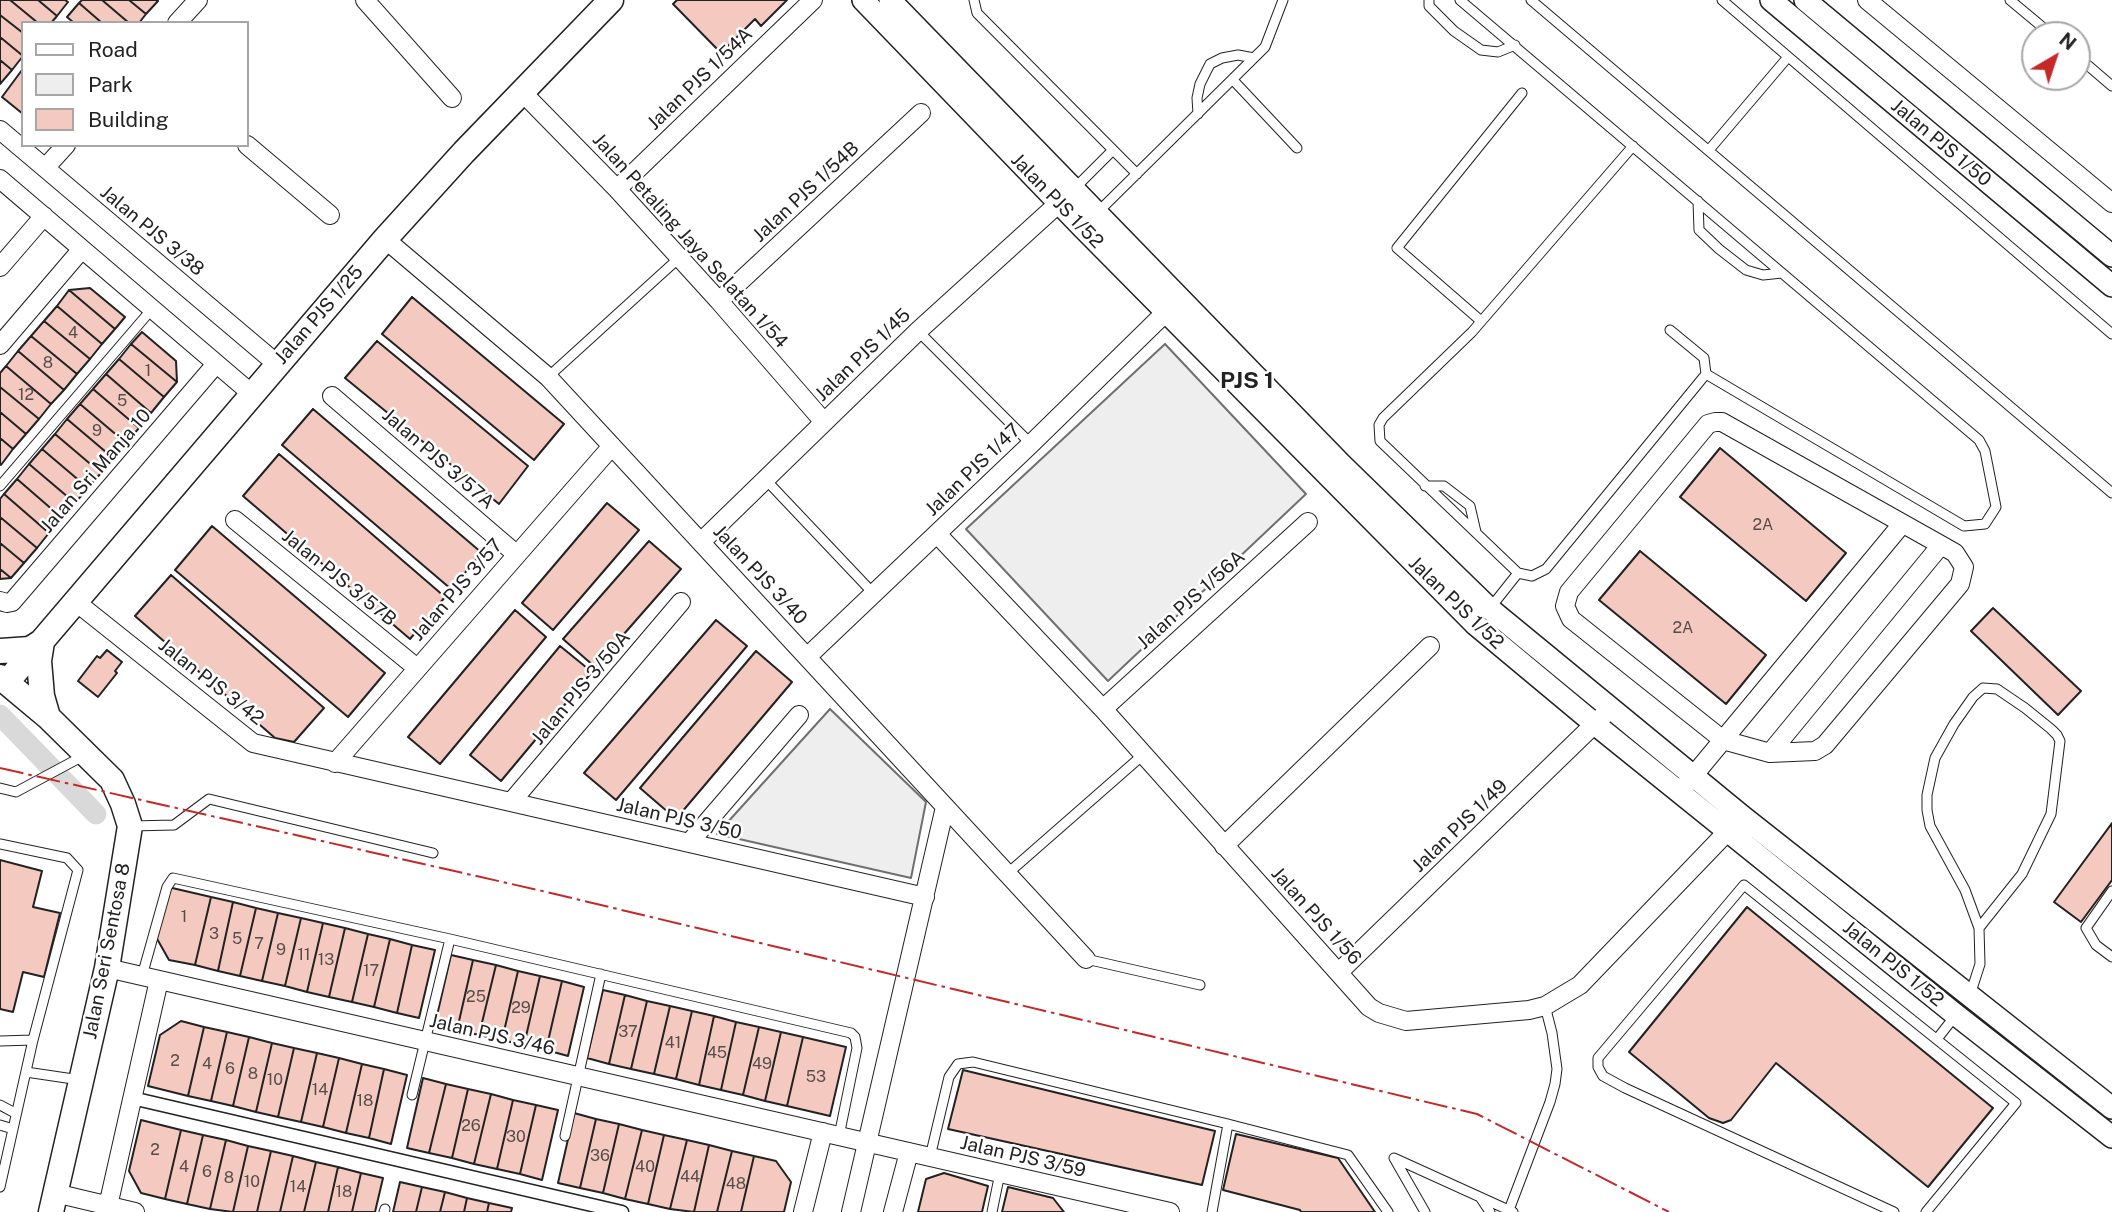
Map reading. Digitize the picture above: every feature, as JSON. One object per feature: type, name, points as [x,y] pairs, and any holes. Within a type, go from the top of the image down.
[{"type":"main road","name":"Jalan PJS 1/25","points":[[3,679],[42,642],[385,239],[464,152],[611,0]]},
{"type":"main road","points":[[0,651],[30,649],[42,642]]},
{"type":"main road","points":[[42,642],[39,661],[42,696],[48,717]]},
{"type":"main road","name":"Jalan Seri Sentosa 8","points":[[3,679],[48,717],[112,780],[130,826],[107,968],[53,1202]]},
{"type":"street","points":[[179,21],[198,0]]},
{"type":"street","points":[[365,0],[452,98]]},
{"type":"street","name":"Jalan PJS 1/54A","points":[[617,189],[813,0]]},
{"type":"street","name":"Jalan PJS 1/52","points":[[863,0],[1342,465],[1483,617]]},
{"type":"street","name":"Jalan PJS 1/52","points":[[890,0],[1066,196]]},
{"type":"street","name":"Jalan PJS 1/50","points":[[1772,0],[2112,286]]},
{"type":"street","points":[[1867,0],[2112,203]]},
{"type":"street","points":[[1797,22],[1810,2]]},
{"type":"street","name":"Jalan PJS 1/50","points":[[1810,2],[2112,256]]},
{"type":"street","name":"Jalan Petaling Jaya Selatan 1/54","points":[[522,92],[617,189],[824,422]]},
{"type":"street","name":"Jalan PJS 1/54B","points":[[719,301],[921,113]]},
{"type":"street","name":"Jalan PJS 3/38","points":[[0,130],[277,364]]},
{"type":"street","points":[[248,146],[330,215]]},
{"type":"street","points":[[45,168],[64,147]]},
{"type":"street","points":[[0,178],[251,394]]},
{"type":"street","name":"Jalan PJS 1/45","points":[[701,542],[918,331],[1066,196]]},
{"type":"street","points":[[0,267],[44,216]]},
{"type":"street","name":"Jalan PJS 1/52","points":[[1090,220],[1166,312],[1483,617],[1686,784],[1970,996],[2112,1108]]},
{"type":"street","name":"Jalan PJS 3/40","points":[[385,239],[548,377],[1086,958]]},
{"type":"street","points":[[0,345],[82,249]]},
{"type":"street","name":"Jalan PJS 1/47","points":[[807,657],[1166,312]]},
{"type":"street","name":"Jalan Sri Manja 10","points":[[3,602],[12,602],[216,363]]},
{"type":"street","name":"Jalan PJS 3/57A","points":[[332,396],[516,554]]},
{"type":"street","points":[[1722,422],[1941,545],[1955,553],[1964,568],[1960,584],[1825,745],[1815,751],[1770,753],[1723,740],[1571,619],[1565,606],[1569,592],[1708,424],[1722,422]]},
{"type":"street","name":"Jalan PJS 3/57","points":[[335,763],[612,446]]},
{"type":"street","name":"Jalan PJS 3/57B","points":[[235,520],[417,668]]},
{"type":"street","name":"Jalan PJS 1/56A","points":[[1103,709],[1308,522]]},
{"type":"street","points":[[1686,784],[1902,524]]},
{"type":"street","name":"Jalan PJS 1/56","points":[[937,534],[1103,709],[1371,1010],[1378,1013],[1406,1021],[1529,1010],[1545,1006],[1580,985],[1728,831]]},
{"type":"street","points":[[1770,753],[1941,545]]},
{"type":"street","name":"Jalan PJS 3/50A","points":[[512,801],[681,601]]},
{"type":"street","name":"Jalan PJS 3/42","points":[[76,602],[248,740],[423,783]]},
{"type":"street","points":[[1224,846],[1430,646]]},
{"type":"street","points":[[689,843],[799,715]]},
{"type":"street","name":"Jalan PJS 1/49","points":[[1339,972],[1603,717]]},
{"type":"street","name":"Jalan PJS 3/50","points":[[423,783],[512,801],[925,897]]},
{"type":"street","name":"Jalan PJS 1/52","points":[[1686,784],[1728,831],[2112,1137]]},
{"type":"street","points":[[851,1212],[945,807]]},
{"type":"street","name":"Jalan PJS 3/46","points":[[107,968],[867,1143]]},
{"type":"street","points":[[107,1209],[132,1098],[150,978]]},
{"type":"street","points":[[1956,1015],[1970,996]]},
{"type":"street","points":[[132,1098],[622,1212]]},
{"type":"street","points":[[803,1212],[831,1134]]},
{"type":"street","name":"Jalan PJS 3/59","points":[[867,1143],[1000,1173],[1097,1204],[1170,1212]]},
{"type":"street","points":[[893,1212],[908,1152]]},
{"type":"street","points":[[53,1202],[135,1212]]},
{"type":"lane","points":[[974,0],[977,13],[1137,174]]},
{"type":"lane","points":[[1090,220],[1265,47],[1283,0]]},
{"type":"lane","points":[[1429,0],[1429,6],[1454,31],[1481,50],[1498,52],[1515,45]]},
{"type":"lane","points":[[1460,0],[1979,440],[1985,451],[1996,508],[1985,524],[1964,526],[1706,374]]},
{"type":"lane","points":[[1531,0],[2112,493]]},
{"type":"lane","points":[[1722,0],[2112,334]]},
{"type":"lane","points":[[2010,0],[2035,21]]},
{"type":"lane","points":[[1198,114],[1200,84],[1210,64],[1238,55],[1254,58]]},
{"type":"lane","points":[[1709,150],[1788,57]]},
{"type":"lane","points":[[2091,68],[2112,86]]},
{"type":"lane","points":[[1233,80],[1297,148]]},
{"type":"lane","points":[[1481,321],[1397,248],[1522,93]]},
{"type":"lane","points":[[1633,146],[1472,332],[1379,425],[1380,441],[1518,573],[1532,576],[1546,569],[1706,374],[1704,358],[1670,330]]},
{"type":"lane","points":[[1066,196],[1113,150]]},
{"type":"lane","points":[[1698,201],[1699,230],[1719,249],[1746,270],[1763,275],[1782,272]]},
{"type":"lane","points":[[548,377],[679,258]]},
{"type":"lane","points":[[0,486],[152,309]]},
{"type":"lane","points":[[918,331],[1031,444]]},
{"type":"lane","points":[[765,480],[873,593]]},
{"type":"lane","points":[[1425,486],[1444,486],[1470,506],[1476,532]]},
{"type":"lane","points":[[1483,617],[1518,573]]},
{"type":"lane","points":[[1970,996],[1980,964],[1979,928],[1965,890],[1930,826],[1927,795],[1935,758],[1973,696],[1983,688],[1997,689],[2025,708],[2051,729],[2060,741],[2051,814],[2022,874],[1979,928]]},
{"type":"lane","points":[[0,788],[16,792],[86,754]]},
{"type":"lane","points":[[1007,874],[1144,754]]},
{"type":"lane","points":[[130,826],[174,825],[209,799],[433,853]]},
{"type":"lane","points":[[0,844],[66,858],[78,870],[15,1113],[0,1187]]},
{"type":"lane","points":[[150,978],[167,887],[173,878],[450,939],[851,1033],[855,1037],[857,1048],[831,1134]]},
{"type":"lane","points":[[1894,1212],[1625,1088],[1603,1076],[1598,1067],[1598,1058],[1744,885],[2016,1103],[1926,1212]]},
{"type":"lane","points":[[2112,891],[2086,928],[2096,945],[2112,957]]},
{"type":"lane","points":[[412,1095],[450,939]]},
{"type":"lane","points":[[1086,958],[1200,985]]},
{"type":"lane","points":[[565,1136],[601,974]]},
{"type":"lane","points":[[1425,1212],[1394,1158],[1511,1211],[1555,1084],[1557,1069],[1545,1006]]},
{"type":"lane","points":[[1937,1039],[1956,1015]]},
{"type":"lane","points":[[0,1041],[33,1040]]},
{"type":"lane","points":[[930,1157],[949,1077],[958,1064],[973,1062],[1348,1155],[1388,1212]]},
{"type":"lane","points":[[26,1072],[81,1080]]},
{"type":"lane","points":[[0,1105],[15,1113]]},
{"type":"lane","points":[[1212,1212],[1228,1124]]},
{"type":"lane","points":[[0,1125],[13,1129]]},
{"type":"lane","points":[[992,1212],[1000,1173]]},
{"type":"lane","points":[[1479,1196],[1490,1212]]},
{"type":"green space","points":[[1165,344],[1306,494],[1108,681],[966,529]]},
{"type":"green space","points":[[830,709],[926,802],[911,878],[717,834]]},
{"type":"building","points":[[0,0],[10,0],[36,21],[21,21],[21,31],[0,15]]},
{"type":"building","points":[[10,0],[38,0],[57,16],[53,21],[36,21]]},
{"type":"building","points":[[38,0],[65,0],[68,2],[57,16]]},
{"type":"building","points":[[82,0],[102,0],[127,21],[100,21],[79,3]]},
{"type":"building","points":[[102,0],[129,0],[146,14],[141,21],[127,21]]},
{"type":"building","points":[[129,0],[156,0],[158,1],[146,14]]},
{"type":"building","points":[[677,0],[787,0],[761,26],[755,19],[721,53],[673,4]]},
{"type":"building","points":[[79,3],[100,21],[72,21],[67,17]]},
{"type":"building","points":[[0,15],[21,31],[21,54],[0,37]]},
{"type":"building","points":[[0,37],[21,54],[21,59],[12,70],[0,60]]},
{"type":"building","points":[[0,60],[12,70],[0,84]]},
{"type":"building","points":[[21,71],[21,112],[2,97]]},
{"type":"building","points":[[90,288],[125,317],[115,329],[69,290]]},
{"type":"building","points":[[69,290],[115,329],[102,344],[57,306]]},
{"type":"building","points":[[412,297],[564,424],[534,460],[382,334]]},
{"type":"building","points":[[57,306],[102,344],[90,359],[44,321]]},
{"type":"building","points":[[44,321],[90,359],[77,374],[31,336]]},
{"type":"building","points":[[142,332],[176,361],[177,382],[131,344]]},
{"type":"building","points":[[31,336],[77,374],[64,390],[18,351]]},
{"type":"building","points":[[377,341],[528,466],[499,504],[345,378]]},
{"type":"building","points":[[131,344],[177,382],[164,397],[119,359]]},
{"type":"building","points":[[18,351],[64,390],[51,404],[6,366]]},
{"type":"building","points":[[119,359],[164,397],[151,413],[106,374]]},
{"type":"building","points":[[6,366],[51,404],[39,419],[0,387],[0,373]]},
{"type":"building","points":[[106,374],[151,413],[139,428],[93,389]]},
{"type":"building","points":[[0,387],[39,419],[26,434],[0,412]]},
{"type":"building","points":[[93,389],[139,428],[126,443],[80,404]]},
{"type":"building","points":[[80,404],[126,443],[113,458],[67,419]]},
{"type":"building","points":[[313,409],[482,553],[451,589],[282,445]]},
{"type":"building","points":[[0,412],[26,434],[13,449],[0,438]]},
{"type":"building","points":[[67,419],[113,458],[101,473],[55,434]]},
{"type":"building","points":[[55,434],[101,473],[88,488],[42,449]]},
{"type":"building","points":[[0,438],[13,449],[1,465],[0,464]]},
{"type":"building","points":[[1720,448],[1846,553],[1806,601],[1680,497]]},
{"type":"building","points":[[42,449],[88,488],[75,503],[29,464]]},
{"type":"building","points":[[279,454],[445,597],[410,639],[243,496]]},
{"type":"building","points":[[29,464],[75,503],[62,518],[17,479]]},
{"type":"building","points":[[17,479],[62,518],[49,533],[4,494]]},
{"type":"building","points":[[4,494],[49,533],[37,548],[0,517],[0,499]]},
{"type":"building","points":[[607,503],[639,530],[553,630],[522,603]]},
{"type":"building","points":[[0,517],[37,548],[24,563],[0,543]]},
{"type":"building","points":[[212,526],[385,673],[348,717],[175,570]]},
{"type":"building","points":[[649,541],[681,569],[595,667],[563,639]]},
{"type":"building","points":[[0,543],[24,563],[11,578],[0,569]]},
{"type":"building","points":[[1640,551],[1766,655],[1726,704],[1599,600]]},
{"type":"building","points":[[0,569],[11,578],[0,579]]},
{"type":"building","points":[[171,575],[324,708],[294,742],[275,738],[135,616]]},
{"type":"building","points":[[1993,608],[2081,691],[2058,715],[1971,631]]},
{"type":"building","points":[[515,610],[546,637],[440,764],[408,737]]},
{"type":"building","points":[[716,620],[747,646],[616,800],[584,773]]},
{"type":"building","points":[[560,646],[592,672],[501,781],[470,755]]},
{"type":"building","points":[[107,650],[122,662],[98,697],[78,681],[97,656],[100,658]]},
{"type":"building","points":[[756,651],[792,682],[676,819],[640,788]]},
{"type":"building","points":[[2112,823],[2112,880],[2081,922],[2054,902]]},
{"type":"building","points":[[0,860],[42,871],[33,907],[60,913],[44,977],[23,972],[13,1012],[0,1009]]},
{"type":"building","points":[[168,887],[211,897],[195,965],[169,960],[156,937]]},
{"type":"building","points":[[211,897],[233,902],[218,971],[195,965]]},
{"type":"building","points":[[233,902],[256,908],[240,976],[218,971]]},
{"type":"building","points":[[1747,907],[1993,1108],[1928,1187],[1776,1063],[1731,1120],[1723,1123],[1709,1118],[1629,1052]]},
{"type":"building","points":[[256,908],[278,913],[262,981],[240,976]]},
{"type":"building","points":[[278,913],[301,918],[285,986],[262,981]]},
{"type":"building","points":[[301,918],[323,923],[307,992],[285,986]]},
{"type":"building","points":[[323,923],[345,928],[329,997],[307,992]]},
{"type":"building","points":[[345,928],[368,934],[352,1002],[329,997]]},
{"type":"building","points":[[368,934],[390,939],[374,1007],[352,1002]]},
{"type":"building","points":[[390,939],[412,945],[397,1013],[374,1007]]},
{"type":"building","points":[[412,945],[435,950],[419,1018],[397,1013]]},
{"type":"building","points":[[451,955],[473,960],[457,1030],[435,1024]]},
{"type":"building","points":[[473,960],[496,965],[479,1035],[457,1030]]},
{"type":"building","points":[[496,965],[518,971],[502,1040],[479,1035]]},
{"type":"building","points":[[518,971],[540,976],[524,1045],[502,1040]]},
{"type":"building","points":[[540,976],[562,981],[546,1050],[524,1045]]},
{"type":"building","points":[[562,981],[584,987],[568,1056],[546,1050]]},
{"type":"building","points":[[603,990],[625,995],[609,1064],[587,1058]]},
{"type":"building","points":[[625,995],[647,1001],[631,1069],[609,1064]]},
{"type":"building","points":[[647,1001],[670,1006],[654,1074],[631,1069]]},
{"type":"building","points":[[670,1006],[692,1011],[676,1079],[654,1074]]},
{"type":"building","points":[[692,1011],[714,1016],[699,1085],[676,1079]]},
{"type":"building","points":[[714,1016],[736,1022],[721,1090],[699,1085]]},
{"type":"building","points":[[181,1021],[204,1027],[188,1096],[148,1086],[160,1035]]},
{"type":"building","points":[[736,1022],[759,1027],[743,1095],[721,1090]]},
{"type":"building","points":[[204,1027],[227,1032],[211,1101],[188,1096]]},
{"type":"building","points":[[759,1027],[781,1032],[765,1101],[743,1095]]},
{"type":"building","points":[[227,1032],[249,1037],[233,1106],[211,1101]]},
{"type":"building","points":[[781,1032],[803,1037],[787,1106],[765,1101]]},
{"type":"building","points":[[249,1037],[272,1043],[256,1112],[233,1106]]},
{"type":"building","points":[[803,1037],[846,1047],[830,1116],[787,1106]]},
{"type":"building","points":[[272,1043],[294,1048],[278,1117],[256,1112]]},
{"type":"building","points":[[294,1048],[317,1053],[301,1122],[278,1117]]},
{"type":"building","points":[[317,1053],[339,1058],[323,1127],[301,1122]]},
{"type":"building","points":[[339,1058],[362,1064],[346,1133],[323,1127]]},
{"type":"building","points":[[362,1064],[384,1069],[369,1138],[346,1133]]},
{"type":"building","points":[[384,1069],[407,1075],[391,1144],[369,1138]]},
{"type":"building","points":[[963,1070],[1215,1131],[1202,1185],[948,1129]]},
{"type":"building","points":[[423,1078],[446,1084],[429,1153],[407,1148]]},
{"type":"building","points":[[446,1084],[468,1089],[452,1158],[429,1153]]},
{"type":"building","points":[[468,1089],[491,1094],[474,1164],[452,1158]]},
{"type":"building","points":[[491,1094],[513,1100],[497,1169],[474,1164]]},
{"type":"building","points":[[513,1100],[536,1105],[520,1174],[497,1169]]},
{"type":"building","points":[[536,1105],[558,1110],[542,1180],[520,1174]]},
{"type":"building","points":[[574,1113],[596,1119],[580,1188],[558,1183]]},
{"type":"building","points":[[596,1119],[619,1124],[603,1193],[580,1188]]},
{"type":"building","points":[[141,1120],[181,1130],[165,1199],[141,1193],[129,1171]]},
{"type":"building","points":[[619,1124],[642,1130],[625,1199],[603,1193]]},
{"type":"building","points":[[181,1130],[203,1135],[187,1204],[165,1199]]},
{"type":"building","points":[[642,1130],[664,1135],[648,1204],[625,1199]]},
{"type":"building","points":[[1236,1134],[1338,1158],[1375,1212],[1301,1212],[1223,1190]]},
{"type":"building","points":[[203,1135],[226,1140],[210,1209],[187,1204]]},
{"type":"building","points":[[664,1135],[687,1140],[670,1209],[648,1204]]},
{"type":"building","points":[[226,1140],[248,1146],[233,1212],[210,1209]]},
{"type":"building","points":[[687,1140],[709,1145],[694,1212],[670,1209]]},
{"type":"building","points":[[709,1145],[732,1151],[717,1212],[694,1212]]},
{"type":"building","points":[[248,1146],[271,1151],[257,1212],[233,1212]]},
{"type":"building","points":[[271,1151],[293,1156],[280,1212],[257,1212]]},
{"type":"building","points":[[732,1151],[754,1156],[741,1212],[717,1212]]},
{"type":"building","points":[[293,1156],[316,1162],[304,1212],[280,1212]]},
{"type":"building","points":[[754,1156],[776,1161],[791,1182],[784,1212],[741,1212]]},
{"type":"building","points":[[316,1162],[338,1167],[328,1212],[304,1212]]},
{"type":"building","points":[[338,1167],[361,1173],[352,1212],[328,1212]]},
{"type":"building","points":[[361,1173],[383,1178],[375,1212],[352,1212]]},
{"type":"building","points":[[944,1173],[988,1186],[982,1212],[918,1212],[926,1179]]},
{"type":"building","points":[[400,1182],[422,1187],[416,1212],[393,1212]]},
{"type":"building","points":[[422,1187],[445,1192],[440,1212],[416,1212]]},
{"type":"building","points":[[1008,1187],[1053,1198],[1064,1212],[1002,1212]]},
{"type":"building","points":[[445,1192],[467,1198],[464,1212],[440,1212]]},
{"type":"building","points":[[467,1198],[489,1203],[487,1212],[464,1212]]},
{"type":"building","points":[[489,1203],[512,1208],[511,1212],[487,1212]]},
{"type":"waterway","points":[[0,715],[96,814]]},
{"type":"power","points":[[0,768],[538,890],[1477,1114],[1669,1212]]},
{"type":"district","name":"PJS 1","points":[[1247,381]]}]
